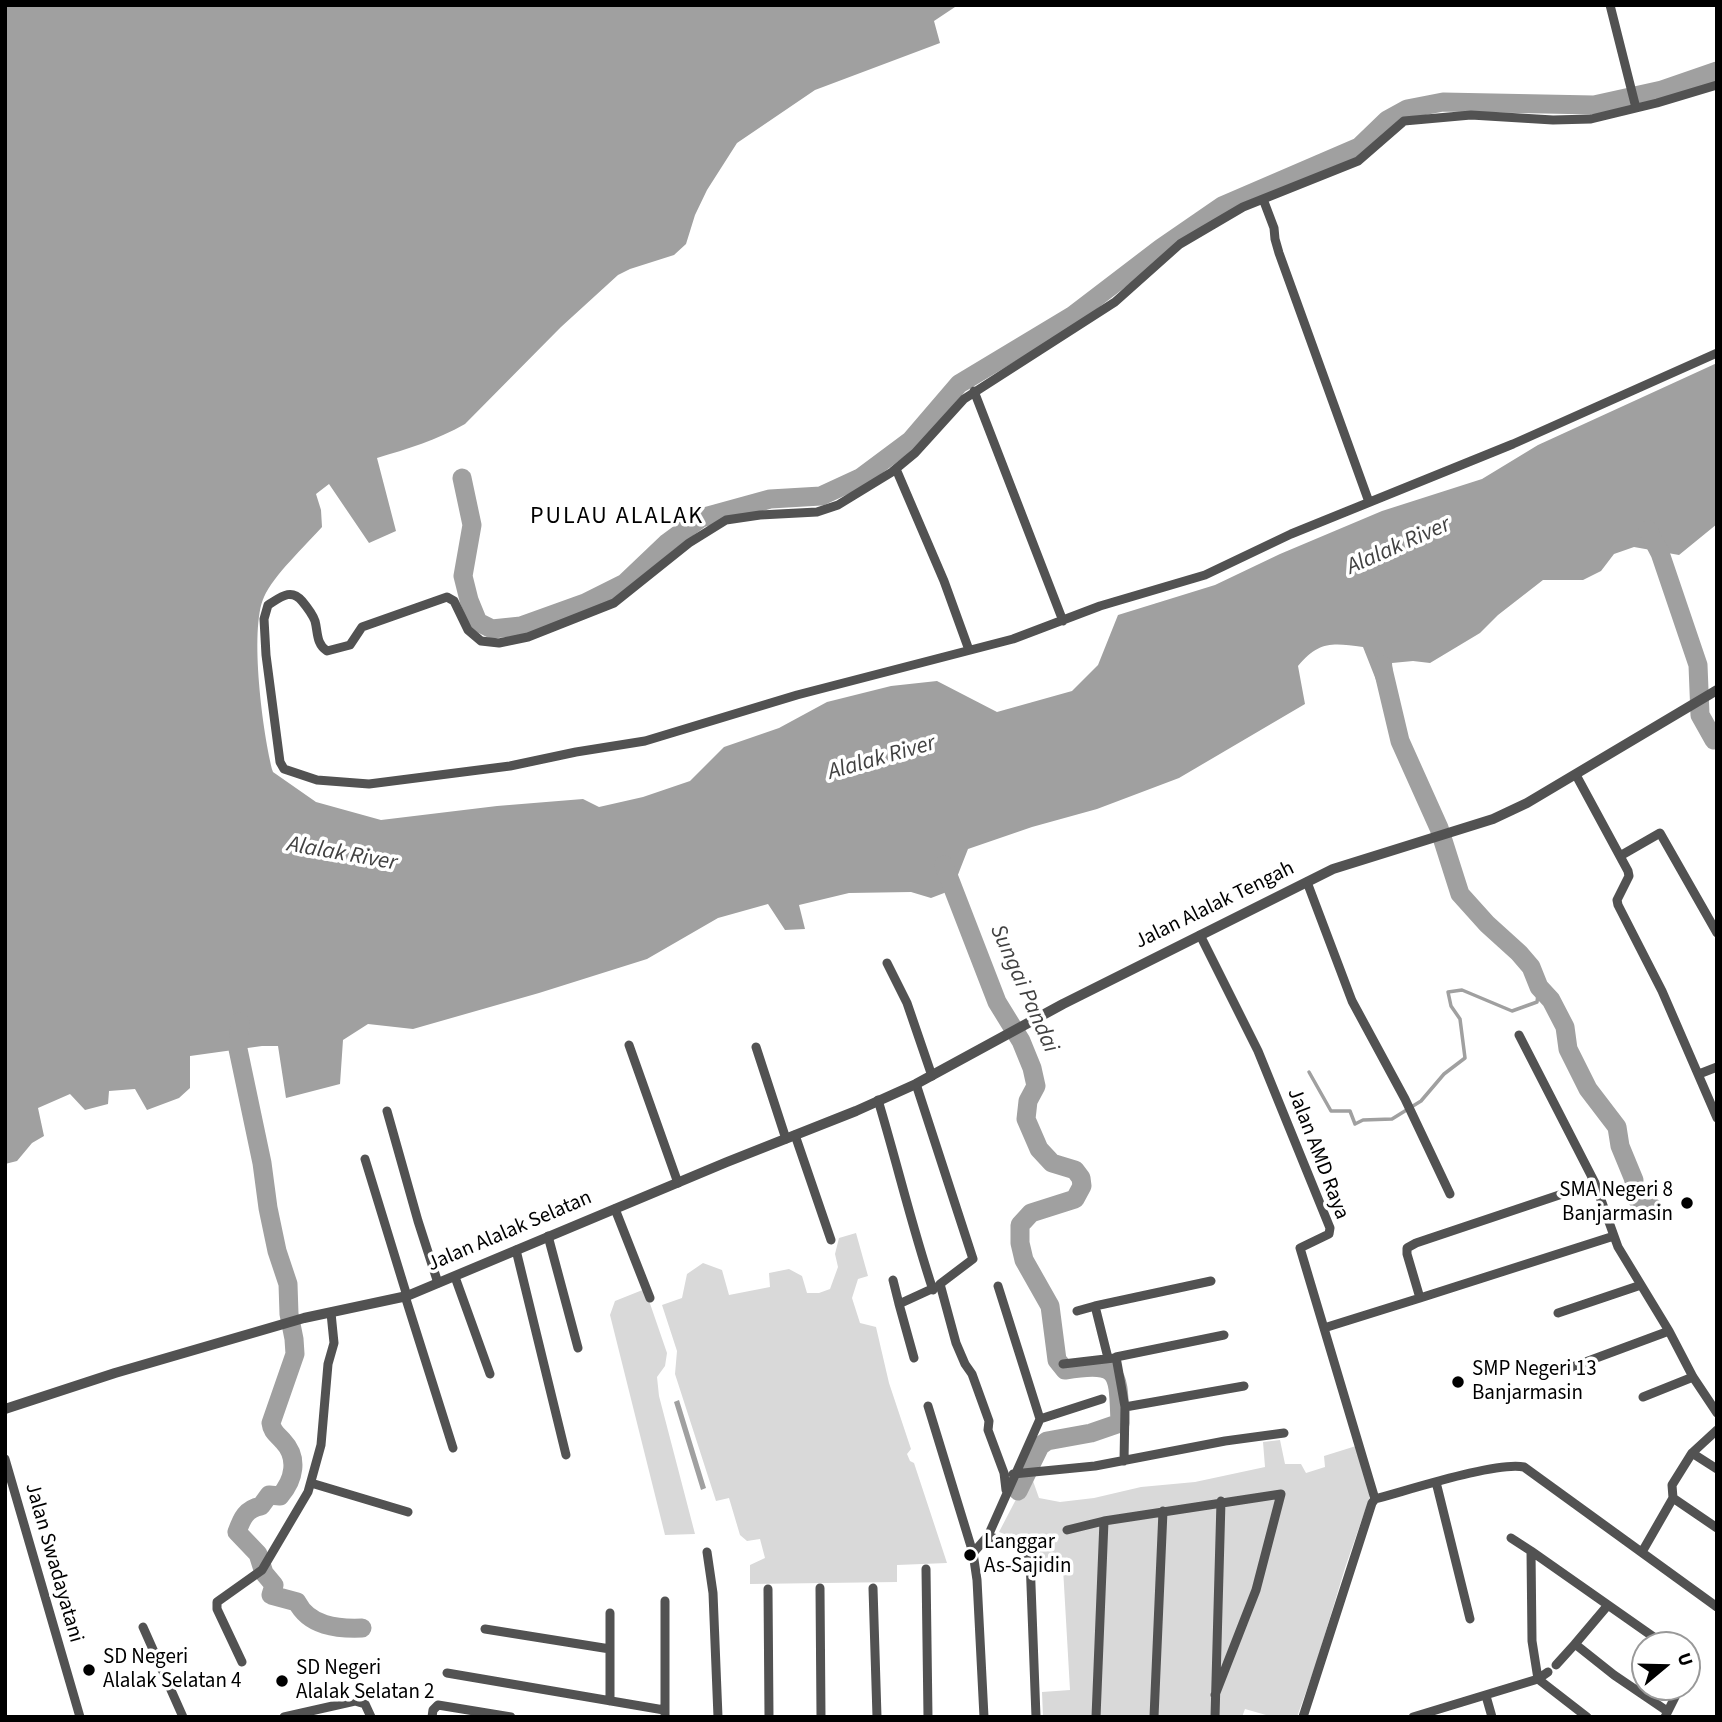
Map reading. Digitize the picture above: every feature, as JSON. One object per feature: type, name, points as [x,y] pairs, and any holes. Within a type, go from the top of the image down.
[{"type":"street","points":[[1610,5],[1636,108]]},
{"type":"street","points":[[1717,85],[1591,119],[1553,120],[1471,115],[1404,121],[1358,161],[1219,219],[1180,244],[1115,302],[974,391],[915,453],[896,469],[830,509],[804,514],[760,515],[726,520],[689,543],[614,603],[527,637],[499,643],[481,641],[468,629],[454,601],[447,597],[362,627],[351,645],[327,651],[320,644],[314,618],[298,596],[290,593],[268,605],[264,619],[266,655],[282,766],[295,774],[317,780],[369,784],[510,766],[645,741],[797,695],[1013,639],[1100,606],[1205,575],[1291,534],[1513,444],[1717,353]]},
{"type":"street","points":[[1263,199],[1274,228],[1279,253],[1369,502]]},
{"type":"street","points":[[974,391],[1063,621]]},
{"type":"street","points":[[896,469],[944,581],[969,650]]},
{"type":"street","name":"Jalan Alalak Tengah","points":[[1012,1032],[1200,934],[1333,869],[1445,835],[1527,803],[1717,690]]},
{"type":"street","points":[[1576,775],[1629,876],[1617,900],[1618,905],[1662,991],[1717,1118]]},
{"type":"street","points":[[1620,856],[1660,833],[1717,933]]},
{"type":"street","points":[[1307,882],[1352,1001],[1409,1108],[1450,1194]]},
{"type":"street","name":"Jalan AMD Raya","points":[[1200,934],[1258,1051],[1330,1228],[1329,1234],[1300,1248],[1375,1499]]},
{"type":"street","points":[[887,963],[907,1003],[932,1076]]},
{"type":"street","name":"Jalan Alalak Selatan","points":[[5,1409],[115,1373],[285,1323],[406,1296],[916,1084],[1012,1032]]},
{"type":"street","points":[[1519,1035],[1595,1184],[1614,1236],[1693,1377],[1717,1413]]},
{"type":"street","points":[[629,1045],[678,1183]]},
{"type":"street","points":[[756,1047],[831,1240]]},
{"type":"street","points":[[1699,1074],[1717,1067]]},
{"type":"street","points":[[899,1304],[936,1287],[974,1259],[916,1084]]},
{"type":"street","points":[[878,1100],[898,1165],[915,1237],[989,1421],[990,1438],[1004,1473],[1006,1490]]},
{"type":"street","points":[[387,1111],[438,1283]]},
{"type":"street","points":[[365,1159],[453,1448]]},
{"type":"street","points":[[1420,1298],[1407,1254],[1407,1248],[1416,1242],[1595,1184]]},
{"type":"street","points":[[615,1209],[650,1298]]},
{"type":"street","points":[[548,1236],[578,1348]]},
{"type":"street","points":[[1324,1328],[1614,1236]]},
{"type":"street","points":[[516,1250],[566,1455]]},
{"type":"street","points":[[454,1277],[490,1374]]},
{"type":"street","points":[[893,1280],[914,1358]]},
{"type":"street","points":[[1077,1311],[1211,1281]]},
{"type":"street","points":[[1558,1313],[1640,1285]]},
{"type":"street","points":[[973,1553],[988,1536],[1006,1490],[1023,1473],[1040,1419],[998,1286]]},
{"type":"street","points":[[1095,1306],[1125,1407],[1124,1461]]},
{"type":"street","points":[[242,1662],[216,1602],[262,1570],[295,1517],[311,1483],[321,1445],[328,1364],[334,1343],[331,1313]]},
{"type":"street","points":[[1572,1367],[1669,1331]]},
{"type":"street","points":[[1063,1364],[1112,1358],[1224,1335]]},
{"type":"street","points":[[1643,1398],[1693,1377]]},
{"type":"street","points":[[1125,1407],[1244,1386]]},
{"type":"street","points":[[1040,1419],[1102,1399]]},
{"type":"street","points":[[928,1406],[973,1553],[977,1580],[984,1717]]},
{"type":"street","points":[[1642,1552],[1673,1498],[1672,1485],[1692,1453],[1717,1430]]},
{"type":"street","points":[[1004,1473],[1124,1461],[1225,1441],[1284,1433]]},
{"type":"street","points":[[1692,1453],[1717,1469]]},
{"type":"street","name":"Jalan Swadayatani","points":[[5,1459],[80,1717]]},
{"type":"street","points":[[1303,1717],[1357,1545],[1375,1499],[1436,1482],[1515,1465],[1524,1467],[1717,1607]]},
{"type":"street","points":[[1436,1482],[1470,1619]]},
{"type":"street","points":[[311,1483],[408,1512]]},
{"type":"street","points":[[1067,1530],[1163,1511],[1281,1494],[1256,1590],[1215,1695]]},
{"type":"street","points":[[1673,1498],[1717,1528]]},
{"type":"street","points":[[1215,1717],[1221,1502]]},
{"type":"street","points":[[1154,1717],[1163,1511]]},
{"type":"street","points":[[1096,1717],[1104,1521]]},
{"type":"street","points":[[988,1536],[1023,1548],[1030,1559],[1036,1717]]},
{"type":"street","points":[[1511,1538],[1645,1631]]},
{"type":"street","points":[[1531,1551],[1532,1641],[1538,1679],[1587,1717]]},
{"type":"street","points":[[707,1552],[713,1593],[719,1717]]},
{"type":"street","points":[[926,1569],[928,1717]]},
{"type":"street","points":[[821,1588],[821,1717]]},
{"type":"street","points":[[873,1588],[877,1717]]},
{"type":"street","points":[[768,1589],[769,1717]]},
{"type":"street","points":[[447,1673],[665,1713],[665,1601]]},
{"type":"street","points":[[1556,1665],[1608,1605]]},
{"type":"street","points":[[610,1613],[610,1701]]},
{"type":"street","points":[[143,1628],[183,1717]]},
{"type":"street","points":[[485,1629],[610,1649]]},
{"type":"street","points":[[1575,1644],[1666,1714]]},
{"type":"street","points":[[1413,1717],[1538,1679],[1548,1672]]},
{"type":"street","points":[[1486,1696],[1492,1717]]},
{"type":"street","points":[[284,1717],[355,1701],[365,1704],[371,1717]]},
{"type":"street","points":[[432,1717],[433,1710],[438,1705],[477,1715],[511,1717]]},
{"type":"shaded area","points":[[856,1233],[868,1276],[858,1279],[852,1298],[860,1323],[876,1327],[889,1383],[911,1449],[907,1454],[914,1463],[947,1563],[897,1565],[897,1582],[750,1584],[750,1565],[765,1558],[760,1539],[747,1541],[740,1535],[729,1498],[716,1501],[675,1374],[677,1351],[662,1305],[682,1298],[687,1274],[703,1263],[722,1270],[729,1295],[770,1287],[769,1273],[789,1269],[802,1276],[807,1293],[830,1289],[838,1267],[835,1254],[839,1238]]},
{"type":"shaded area","points":[[645,1289],[667,1353],[665,1366],[657,1377],[659,1396],[695,1534],[665,1535],[610,1315],[615,1301]]},
{"type":"shaded area","points":[[1280,1440],[1285,1464],[1301,1464],[1306,1473],[1325,1467],[1324,1456],[1356,1446],[1370,1496],[1297,1717],[1273,1717],[1245,1709],[1242,1717],[1043,1717],[1042,1692],[1070,1690],[1063,1568],[1037,1566],[1023,1544],[999,1532],[1024,1484],[1033,1481],[1039,1498],[1060,1502],[1094,1498],[1141,1487],[1195,1482],[1265,1467],[1263,1442]]},
{"type":"water","name":"Alalak River","points":[[5,5],[958,5],[934,21],[940,43],[815,90],[737,143],[707,190],[695,215],[686,244],[674,255],[618,275],[561,327],[465,424],[411,448],[377,458],[396,531],[369,543],[329,484],[316,494],[322,527],[282,570],[264,597],[260,612],[258,657],[265,734],[273,772],[316,802],[381,820],[583,799],[599,807],[643,797],[690,781],[724,747],[779,728],[827,702],[891,686],[937,681],[997,712],[1072,691],[1098,665],[1118,615],[1215,585],[1382,511],[1482,479],[1538,445],[1717,363],[1717,524],[1679,555],[1634,547],[1614,554],[1601,571],[1583,580],[1543,580],[1498,615],[1480,633],[1430,663],[1392,663],[1394,689],[1380,690],[1363,647],[1334,645],[1320,648],[1298,666],[1305,704],[1179,778],[1097,809],[968,849],[952,890],[931,898],[911,892],[849,893],[799,905],[805,929],[785,930],[768,904],[718,918],[647,959],[539,993],[413,1029],[368,1024],[343,1040],[340,1084],[286,1098],[278,1046],[190,1056],[190,1088],[179,1098],[147,1110],[135,1089],[109,1091],[108,1104],[85,1110],[70,1094],[38,1108],[44,1136],[32,1143],[17,1161],[5,1164]]},
{"type":"water","points":[[679,1400],[706,1488],[701,1490],[674,1402]]},
{"type":"waterway","points":[[462,478],[472,525],[463,576],[469,600],[478,622],[492,629],[521,626],[585,603],[625,583],[667,543],[701,518],[770,499],[821,496],[860,478],[911,440],[959,384],[1072,316],[1161,248],[1222,206],[1359,147],[1387,120],[1407,109],[1443,102],[1594,105],[1662,90],[1717,71]]},
{"type":"waterway","points":[[1648,530],[1660,553],[1698,665],[1700,715],[1714,740]]},
{"type":"waterway","points":[[1382,665],[1400,741],[1439,828],[1460,894],[1531,967],[1539,987],[1551,1000],[1565,1027],[1568,1049],[1588,1089],[1617,1127],[1620,1146],[1634,1180],[1633,1189],[1637,1199],[1652,1207]]},
{"type":"waterway","name":"Sungai Pandai","points":[[944,865],[997,1002],[1021,1041],[1032,1068],[1036,1086],[1028,1101],[1026,1119],[1039,1149],[1052,1163],[1075,1170],[1081,1178],[1082,1186],[1075,1199],[1031,1213],[1020,1225],[1024,1260],[1050,1306],[1057,1360],[1065,1370],[1097,1367],[1106,1369],[1113,1374],[1118,1392],[1120,1423],[1091,1433],[1047,1441],[1040,1446],[1018,1491]]},
{"type":"waterway","points":[[1309,1072],[1331,1111],[1350,1111],[1355,1124],[1363,1120],[1392,1119],[1421,1101],[1444,1074],[1465,1058],[1460,1019],[1451,1006],[1448,992],[1462,990],[1512,1011],[1537,1002],[1539,987]]},
{"type":"waterway","points":[[240,1022],[238,1049],[277,1251],[288,1284],[295,1354],[271,1423],[291,1455],[293,1469],[289,1483],[280,1496],[269,1495],[261,1506],[248,1512],[237,1532],[258,1554],[264,1573],[274,1585],[271,1595],[297,1602],[302,1610],[316,1621],[343,1628],[362,1628]]},
{"type":"place","name":"SMA Negeri 8 Banjarmasin","points":[[1687,1203]]},
{"type":"place","name":"SMP Negeri 13 Banjarmasin","points":[[1458,1382]]},
{"type":"place","name":"Langgar As-Sajidin","points":[[970,1555]]},
{"type":"place","name":"SD Negeri Alalak Selatan 4","points":[[89,1670]]},
{"type":"place","name":"SD Negeri Alalak Selatan 2","points":[[282,1681]]},
{"type":"district","name":"PULAU ALALAK","points":[[617,518]]}]
